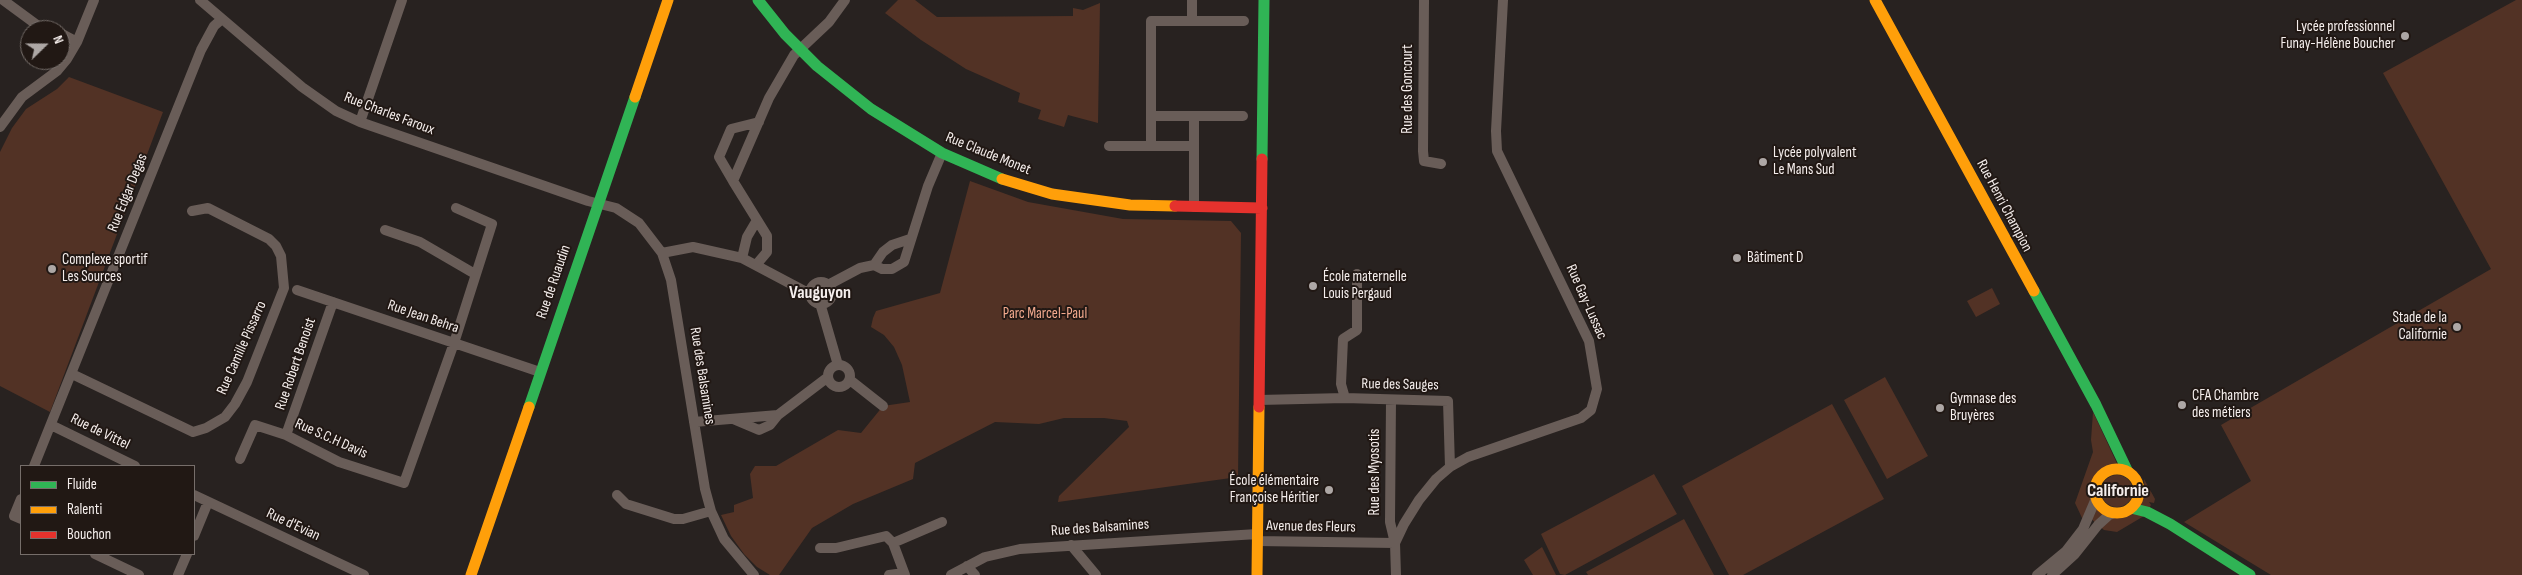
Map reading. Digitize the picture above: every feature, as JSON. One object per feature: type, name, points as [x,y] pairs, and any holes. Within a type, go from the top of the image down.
[{"type":"street","points":[[3,0],[30,20]]},
{"type":"street","points":[[0,127],[22,97],[57,71],[77,42],[94,0]]},
{"type":"street","name":"Rue Charles Faroux","points":[[200,0],[324,104],[360,122],[597,204]]},
{"type":"street","points":[[360,122],[402,0]]},
{"type":"street","name":"Rue de Ruaudin","points":[[471,575],[668,0]]},
{"type":"street","name":"Rue Claude Monet","points":[[758,0],[785,34],[800,49],[871,109],[942,153],[996,177],[1052,194],[1130,205],[1262,208]]},
{"type":"street","points":[[733,181],[769,98],[794,55],[829,22],[845,0]]},
{"type":"street","points":[[1192,0],[1192,21]]},
{"type":"street","points":[[1257,575],[1264,0]]},
{"type":"street","name":"Rue des Goncourt","points":[[1424,0],[1423,151],[1424,161],[1440,164]]},
{"type":"street","name":"Rue Gay-Lussac","points":[[1395,543],[1404,524],[1420,500],[1450,467],[1468,457],[1581,418],[1591,410],[1597,390],[1589,341],[1497,150],[1496,131],[1504,0]]},
{"type":"street","name":"Rue Henri Champion","points":[[1875,0],[2106,426],[2128,472]]},
{"type":"street","name":"Rue Edgar Degas","points":[[34,465],[202,50],[214,26],[222,19]]},
{"type":"street","points":[[1151,146],[1151,21],[1244,21]]},
{"type":"street","points":[[70,38],[77,42]]},
{"type":"street","points":[[1151,116],[1242,116]]},
{"type":"street","points":[[1194,116],[1194,207]]},
{"type":"street","points":[[756,265],[767,252],[766,236],[720,157],[731,129],[759,122]]},
{"type":"street","points":[[1108,146],[1194,146]]},
{"type":"street","points":[[828,285],[831,291],[830,297],[826,302],[820,303],[813,300],[810,294],[811,287],[817,282],[828,285],[860,268],[874,265],[882,269],[899,266],[904,262],[910,239],[942,153]]},
{"type":"street","name":"Rue des Balsamines","points":[[597,204],[616,208],[639,223],[662,253],[671,280],[705,489],[711,511],[724,539],[754,575]]},
{"type":"street","name":"Rue Camille Pissarro","points":[[72,374],[193,432],[206,428],[225,417],[235,404],[247,382],[284,288],[281,256],[276,246],[269,239],[208,208],[192,211]]},
{"type":"street","points":[[454,343],[492,224],[456,208]]},
{"type":"street","points":[[742,258],[746,236],[757,220]]},
{"type":"street","points":[[385,230],[420,242],[475,274]]},
{"type":"street","points":[[874,265],[882,252],[892,245],[910,239]]},
{"type":"street","points":[[662,253],[693,248],[742,258],[810,294]]},
{"type":"street","name":"Rue des Sauges","points":[[1345,398],[1341,384],[1343,339],[1357,330],[1357,274]]},
{"type":"street","name":"Rue Jean Behra","points":[[297,290],[540,372]]},
{"type":"street","name":"Rue Robert Benoist","points":[[286,435],[333,302]]},
{"type":"street","points":[[820,303],[838,365]]},
{"type":"street","name":"Rue S.C.H Davis","points":[[240,459],[255,425],[286,435],[339,462],[404,483],[454,343]]},
{"type":"street","points":[[694,422],[733,419],[759,430],[770,425],[778,415],[828,377],[831,369],[838,365]]},
{"type":"street","points":[[838,365],[848,369],[850,380],[883,406]]},
{"type":"street","points":[[828,377],[831,384],[840,388],[847,385],[850,380]]},
{"type":"street","name":"Rue des Sauges","points":[[1259,400],[1345,398],[1448,401],[1450,467]]},
{"type":"street","name":"Rue des Myosotis","points":[[1391,400],[1390,522],[1395,543],[1396,575]]},
{"type":"street","name":"Rue de Vittel","points":[[51,425],[133,465]]},
{"type":"street","name":"Rue Henri Champion","points":[[2106,426],[2107,463]]},
{"type":"street","points":[[2037,575],[2066,551],[2083,529],[2096,496],[2097,484],[2107,463],[2118,470],[2128,472],[2136,480],[2139,490],[2138,500],[2132,508]]},
{"type":"street","points":[[2139,490],[2170,524]]},
{"type":"street","points":[[617,495],[626,504],[674,519],[683,519],[711,511]]},
{"type":"street","points":[[195,496],[208,502],[195,534]]},
{"type":"street","points":[[2096,496],[2103,508],[2116,513]]},
{"type":"street","name":"Rue d'Evian","points":[[208,502],[364,575]]},
{"type":"street","points":[[2052,575],[2075,554],[2098,524],[2109,515],[2132,508],[2147,512],[2170,524],[2250,575]]},
{"type":"street","points":[[893,543],[942,522]]},
{"type":"street","points":[[820,548],[836,548],[886,536],[893,543],[904,574],[889,575]]},
{"type":"street","name":"Rue des Balsamines","points":[[951,575],[985,557],[1008,550],[1071,545],[1257,538]]},
{"type":"street","name":"Avenue des Fleurs","points":[[1257,538],[1395,543]]},
{"type":"street","points":[[1071,545],[1096,575]]},
{"type":"street","points":[[97,555],[139,575]]},
{"type":"street","points":[[178,575],[187,555]]},
{"type":"street","points":[[967,566],[975,575]]},
{"type":"green space","points":[[898,0],[915,0],[937,17],[1073,16],[1073,8],[1083,10],[1100,3],[1098,123],[1068,115],[1064,127],[1038,119],[1041,110],[1018,102],[1020,93],[966,69],[921,40],[885,13]]},
{"type":"green space","name":"Stade de la Californie","points":[[2516,0],[2522,0],[2522,575],[2271,575],[2184,522],[2251,481],[2221,425],[2491,269],[2383,73]]},
{"type":"green space","name":"Complexe sportif Les Sources","points":[[69,77],[163,112],[50,412],[0,386],[0,152],[12,128],[26,109],[57,89]]},
{"type":"green space","name":"Parc Marcel-Paul","points":[[970,181],[1028,202],[1123,219],[1231,221],[1241,233],[1238,477],[1058,502],[1059,496],[1129,427],[1127,421],[1104,418],[1064,418],[1039,424],[995,422],[915,463],[913,479],[853,504],[812,528],[779,575],[770,575],[757,567],[744,554],[731,536],[721,515],[734,512],[734,505],[753,498],[750,474],[755,466],[776,466],[838,430],[861,433],[883,406],[910,402],[902,365],[894,347],[884,335],[871,327],[873,318],[876,311],[940,293]]},
{"type":"green space","points":[[1992,288],[2000,304],[1976,317],[1967,301]]},
{"type":"green space","points":[[1885,377],[1928,456],[1887,479],[1844,400]]},
{"type":"green space","points":[[1832,404],[1884,499],[1743,575],[1729,575],[1682,486]]},
{"type":"green space","points":[[2093,412],[2120,470],[2106,473],[2099,480],[2096,493],[2099,502],[2111,512],[2127,511],[2135,504],[2139,490],[2145,496],[2144,479],[2155,499],[2154,503],[2149,502],[2151,505],[2144,516],[2117,532],[2104,530],[2089,517],[2083,520],[2075,503],[2093,452],[2091,440]]},
{"type":"green space","points":[[1654,474],[1677,514],[1565,575],[1560,574],[1541,534]]},
{"type":"green space","points":[[2117,475],[2128,480],[2133,491],[2128,502],[2117,507],[2106,502],[2101,491],[2106,480]]},
{"type":"green space","points":[[1684,519],[1714,575],[1588,575],[1586,572]]},
{"type":"green space","points":[[1542,547],[1556,575],[1533,575],[1524,560]]},
{"type":"traffic: fast","points":[[758,0],[785,34],[817,66],[871,109],[942,153],[1002,179]]},
{"type":"traffic: fast","points":[[1262,159],[1264,0]]},
{"type":"traffic: fast","points":[[529,407],[635,97]]},
{"type":"traffic: fast","points":[[2034,291],[2096,405],[2128,472]]},
{"type":"traffic: fast","points":[[2131,508],[2147,512],[2170,524],[2250,575]]},
{"type":"traffic: slow","points":[[635,97],[668,0]]},
{"type":"traffic: slow","points":[[1875,0],[2034,291]]},
{"type":"traffic: slow","points":[[1002,179],[1052,194],[1130,205],[1175,206]]},
{"type":"traffic: slow","points":[[471,575],[529,407]]},
{"type":"traffic: slow","points":[[1257,575],[1259,407]]},
{"type":"traffic: slow","points":[[2117,469],[2129,473],[2135,479],[2139,491],[2135,503],[2129,509],[2117,513],[2105,509],[2099,503],[2095,491],[2099,479],[2105,473],[2117,469]]},
{"type":"traffic: jam","points":[[1259,407],[1262,159]]},
{"type":"traffic: jam","points":[[1175,206],[1262,208]]},
{"type":"place","name":"Lycée professionnel Funay-Hélène Boucher","points":[[2405,36]]},
{"type":"place","name":"Lycée polyvalent Le Mans Sud","points":[[1763,162]]},
{"type":"place","name":"Bâtiment D","points":[[1737,258]]},
{"type":"place","name":"Complexe sportif Les Sources","points":[[52,269]]},
{"type":"place","name":"École maternelle Louis Pergaud","points":[[1313,286]]},
{"type":"place","name":"Stade de la Californie","points":[[2457,327]]},
{"type":"place","name":"CFA Chambre des métiers","points":[[2182,405]]},
{"type":"place","name":"Gymnase des Bruyères","points":[[1940,408]]},
{"type":"place","name":"École élémentaire Françoise Héritier","points":[[1329,490]]},
{"type":"district","name":"Vauguyon","points":[[820,293]]},
{"type":"district","name":"Californie","points":[[2118,491]]}]
